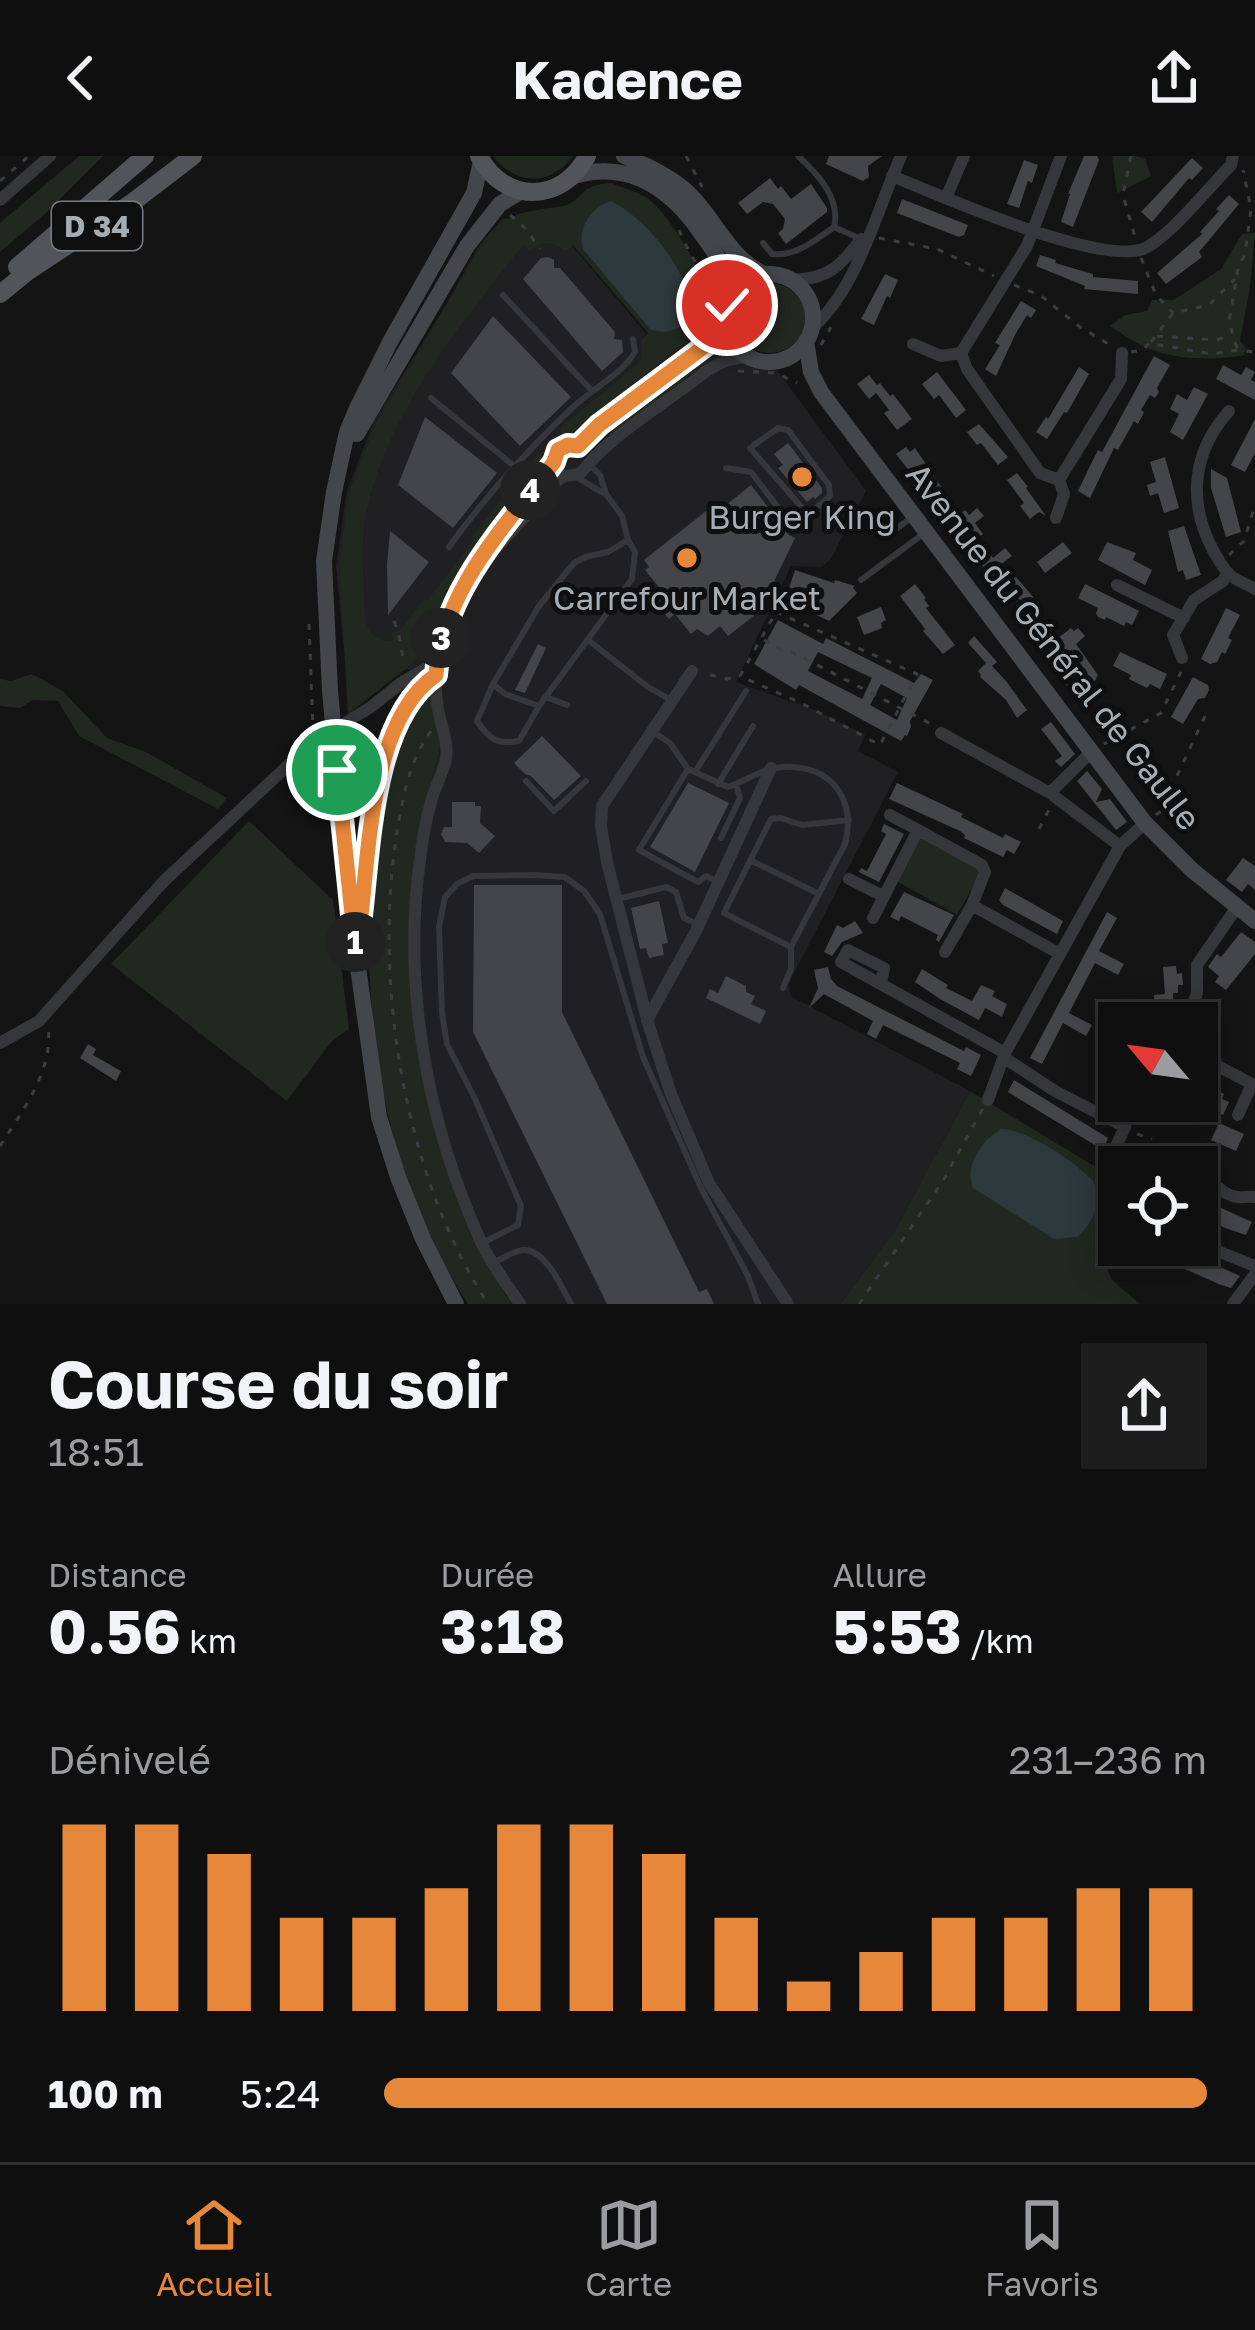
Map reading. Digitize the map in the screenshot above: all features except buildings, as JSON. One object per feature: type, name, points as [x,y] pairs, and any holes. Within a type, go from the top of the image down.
[{"type":"main road","points":[[0,272],[126,156]]},
{"type":"main road","name":"D 34","points":[[0,282],[145,156]]},
{"type":"main road","name":"D 34","points":[[0,294],[193,156]]},
{"type":"main road","points":[[574,176],[587,156]]},
{"type":"main road","points":[[624,156],[685,190],[743,263],[799,286],[809,301],[809,335],[800,349],[769,362],[748,356],[733,343],[725,314],[731,296],[745,281],[764,274]]},
{"type":"main road","points":[[480,159],[498,181],[522,191],[550,190],[574,176],[603,170],[634,177],[668,195],[717,255],[728,276],[731,296]]},
{"type":"main road","points":[[456,1304],[406,1198],[379,1117],[337,770],[324,561],[347,432],[390,343],[462,218],[474,193],[480,159]]},
{"type":"main road","points":[[342,461],[466,246],[500,204],[522,191]]},
{"type":"main road","name":"Avenue du Général de Gaulle","points":[[809,335],[811,372],[821,392],[1145,823],[1192,870],[1255,921]]},
{"type":"main road","name":"Avenue du Général de Gaulle","points":[[780,360],[821,392]]},
{"type":"main road","points":[[356,953],[368,835],[383,766],[400,717],[432,674]]},
{"type":"street","points":[[0,200],[50,156]]},
{"type":"street","points":[[809,335],[832,307],[902,156]]},
{"type":"street","points":[[946,199],[964,156]]},
{"type":"street","points":[[913,344],[940,356],[961,353],[1034,230],[1061,156]]},
{"type":"street","points":[[892,176],[1034,230],[1117,252],[1144,248],[1176,224],[1232,160]]},
{"type":"street","points":[[792,280],[821,278],[863,240]]},
{"type":"street","points":[[578,446],[700,351],[726,324]]},
{"type":"street","points":[[961,353],[967,369],[1040,473],[1059,480]]},
{"type":"street","points":[[1059,480],[1121,379],[1121,353]]},
{"type":"street","points":[[586,462],[708,370],[748,356]]},
{"type":"street","points":[[1229,410],[1212,430],[1197,477],[1198,507],[1204,534],[1224,568],[1255,589]]},
{"type":"street","points":[[469,580],[547,489],[583,471],[586,462],[578,446],[568,445],[556,456],[485,549],[447,619],[432,674],[446,746],[420,861],[415,963],[418,1014],[446,1149],[482,1243],[520,1304]]},
{"type":"street","points":[[556,456],[557,471],[570,476]]},
{"type":"street","points":[[1056,518],[1064,494],[1059,480]]},
{"type":"street","points":[[1182,658],[1173,635],[1194,600],[1223,580],[1224,568]]},
{"type":"street","points":[[1117,585],[1184,618]]},
{"type":"street","points":[[692,671],[602,806],[601,826],[647,1020],[671,1094],[710,1184],[788,1304]]},
{"type":"street","points":[[0,1043],[39,1021],[164,881],[312,743],[401,683],[432,674]]},
{"type":"street","points":[[401,683],[432,674]]},
{"type":"street","points":[[941,734],[1052,799],[1120,846]]},
{"type":"street","points":[[1052,799],[1092,751]]},
{"type":"street","points":[[647,1020],[699,925],[771,768]]},
{"type":"street","points":[[890,815],[982,865],[985,872],[945,952]]},
{"type":"street","points":[[988,1100],[1004,1053],[1120,846],[1145,823]]},
{"type":"street","points":[[873,918],[918,830]]},
{"type":"street","points":[[849,879],[883,896]]},
{"type":"street","points":[[972,904],[1060,954]]},
{"type":"street","points":[[1194,1002],[1197,965],[1237,907]]},
{"type":"street","points":[[881,983],[1004,1053],[1006,1059],[1055,1091],[1125,1127],[1116,1146]]},
{"type":"street","points":[[1218,1066],[1252,1084],[1238,1115]]},
{"type":"street","points":[[1218,1187],[1238,1198],[1255,1197]]},
{"type":"street","points":[[1218,1253],[1255,1270],[1233,1304]]},
{"type":"lane","points":[[764,243],[772,254],[785,255],[835,227],[834,199],[798,156]]},
{"type":"lane","points":[[835,227],[863,240]]},
{"type":"lane","points":[[502,295],[591,390]]},
{"type":"lane","points":[[448,547],[513,465],[591,390],[628,362],[635,352],[633,339]]},
{"type":"lane","points":[[430,398],[513,465]]},
{"type":"lane","points":[[778,428],[788,430],[829,485],[830,496],[804,510],[752,447],[778,428]]},
{"type":"lane","points":[[544,435],[556,456]]},
{"type":"lane","points":[[586,462],[601,475],[606,494],[622,516],[635,552],[632,580],[539,706],[519,741],[502,744],[487,736],[477,722],[493,684],[539,607],[574,563],[628,540]]},
{"type":"lane","points":[[726,468],[751,472],[795,530]]},
{"type":"lane","points":[[570,476],[606,494]]},
{"type":"lane","points":[[867,515],[885,537],[914,516]]},
{"type":"lane","points":[[861,580],[926,532]]},
{"type":"lane","points":[[588,640],[671,700]]},
{"type":"lane","points":[[493,684],[505,694],[539,706]]},
{"type":"lane","points":[[718,882],[706,876],[698,882],[639,850],[746,691]]},
{"type":"lane","points":[[546,698],[567,705]]},
{"type":"lane","points":[[718,784],[754,726]]},
{"type":"lane","points":[[651,731],[670,743],[691,770],[718,784],[728,787],[771,768],[805,769],[833,782],[843,796],[849,820],[844,844],[791,947],[791,969],[783,988]]},
{"type":"lane","points":[[526,781],[554,811],[586,781]]},
{"type":"lane","points":[[721,838],[740,798],[736,784]]},
{"type":"lane","points":[[791,947],[724,914],[771,819],[802,824],[849,820]]},
{"type":"lane","points":[[750,860],[819,894]]},
{"type":"lane","points":[[482,1243],[518,1225],[521,1206],[447,1045],[439,927],[445,897],[473,876],[565,878],[584,891],[600,914],[643,1057],[758,1304]]},
{"type":"lane","points":[[616,899],[666,887],[676,892],[684,918],[699,925]]},
{"type":"lane","points":[[493,1263],[523,1250],[534,1254],[550,1267],[572,1304]]},
{"type":"path","points":[[0,181],[29,156]]},
{"type":"path","points":[[1232,160],[1244,170],[1251,209],[1228,322],[1238,350]]},
{"type":"path","points":[[507,212],[540,249]]},
{"type":"path","points":[[680,221],[679,233],[703,274],[710,300],[711,314],[704,331]]},
{"type":"path","points":[[863,240],[880,238],[937,249],[1040,295],[1121,353],[1143,352],[1172,313],[1209,305],[1237,278]]},
{"type":"path","points":[[1156,336],[1216,340],[1232,334]]},
{"type":"path","points":[[1149,343],[1211,354],[1255,352]]},
{"type":"path","points":[[1224,568],[1244,541],[1255,505]]},
{"type":"path","points":[[710,675],[740,676],[880,745],[917,674],[776,612],[740,676]]},
{"type":"path","points":[[394,621],[406,667],[401,683]]},
{"type":"path","points":[[309,623],[312,743]]},
{"type":"path","points":[[761,639],[933,725],[941,734]]},
{"type":"path","points":[[1092,751],[1161,713],[1183,668],[1182,658]]},
{"type":"path","points":[[1145,823],[1160,812],[1208,712]]},
{"type":"path","points":[[1039,829],[1052,799]]},
{"type":"path","points":[[0,1145],[48,1057],[46,1014]]},
{"type":"path","points":[[859,1304],[944,1179],[988,1100]]},
{"type":"path","points":[[1138,1134],[1156,1141],[1156,1146]]},
{"type":"shaded area","points":[[79,156],[103,156],[0,252],[0,223]]},
{"type":"shaded area","points":[[493,156],[573,156],[554,173],[533,178],[511,173]]},
{"type":"shaded area","points":[[1112,156],[1145,159],[1151,176],[1117,193]]},
{"type":"shaded area","points":[[611,183],[647,198],[674,229],[705,286],[704,326],[562,437],[561,427],[642,360],[641,341],[648,333],[573,245],[565,251],[551,243],[529,250],[523,245],[429,371],[391,439],[366,513],[365,613],[372,633],[393,641],[392,633],[427,601],[540,452],[546,457],[544,468],[442,614],[435,613],[412,664],[348,714],[339,565],[349,492],[376,423],[493,230],[513,216],[567,205],[588,188]]},
{"type":"shaded area","points":[[611,201],[650,232],[680,274],[694,304],[678,328],[650,329],[583,249],[587,219]]},
{"type":"shaded area","points":[[503,218],[534,221],[560,231],[663,354],[703,322],[743,362],[777,370],[866,491],[831,559],[822,567],[791,566],[736,682],[815,710],[865,735],[858,751],[898,772],[788,985],[792,997],[970,1091],[896,1229],[840,1304],[511,1304],[487,1264],[446,1168],[422,1068],[418,839],[441,744],[426,691],[445,680],[344,652],[336,566],[347,490],[374,421],[478,247]]},
{"type":"shaded area","points":[[1255,233],[1240,341],[1246,348],[1244,355],[1207,359],[1168,355],[1110,326],[1125,315],[1147,311],[1152,300],[1174,300],[1221,269],[1242,234]]},
{"type":"shaded area","points":[[770,283],[794,294],[805,318],[794,342],[770,353],[746,342],[735,318],[746,294]]},
{"type":"shaded area","points":[[714,346],[720,356],[683,385],[612,435],[604,426]]},
{"type":"shaded area","points":[[32,674],[63,691],[107,738],[146,752],[227,798],[218,809],[79,736],[58,701],[33,700],[20,708],[0,706],[0,679],[11,681]]},
{"type":"shaded area","points":[[426,691],[441,744],[418,839],[411,902],[435,1131],[468,1220],[511,1304],[468,1304],[441,1258],[401,1161],[378,1063],[369,953],[375,836],[385,782],[402,733]]},
{"type":"shaded area","points":[[249,821],[333,900],[349,1029],[332,1041],[287,1101],[111,964]]},
{"type":"shaded area","points":[[917,835],[982,870],[957,915],[893,879]]},
{"type":"shaded area","points":[[970,1091],[1098,1168],[1098,1266],[1106,1266],[1112,1280],[1140,1304],[840,1304],[896,1229]]},
{"type":"shaded area","points":[[1001,1129],[1024,1134],[1050,1148],[1093,1181],[1095,1212],[1077,1237],[1054,1239],[973,1188],[976,1155]]},
{"type":"place","name":"Burger King","points":[[802,477]]},
{"type":"place","name":"Carrefour Market","points":[[687,558]]},
{"type":"route","points":[[337,770],[356,953],[368,835],[383,766],[412,695],[436,675],[447,619],[485,549],[554,462],[558,450],[578,446],[713,340],[726,324],[727,305]]}]
